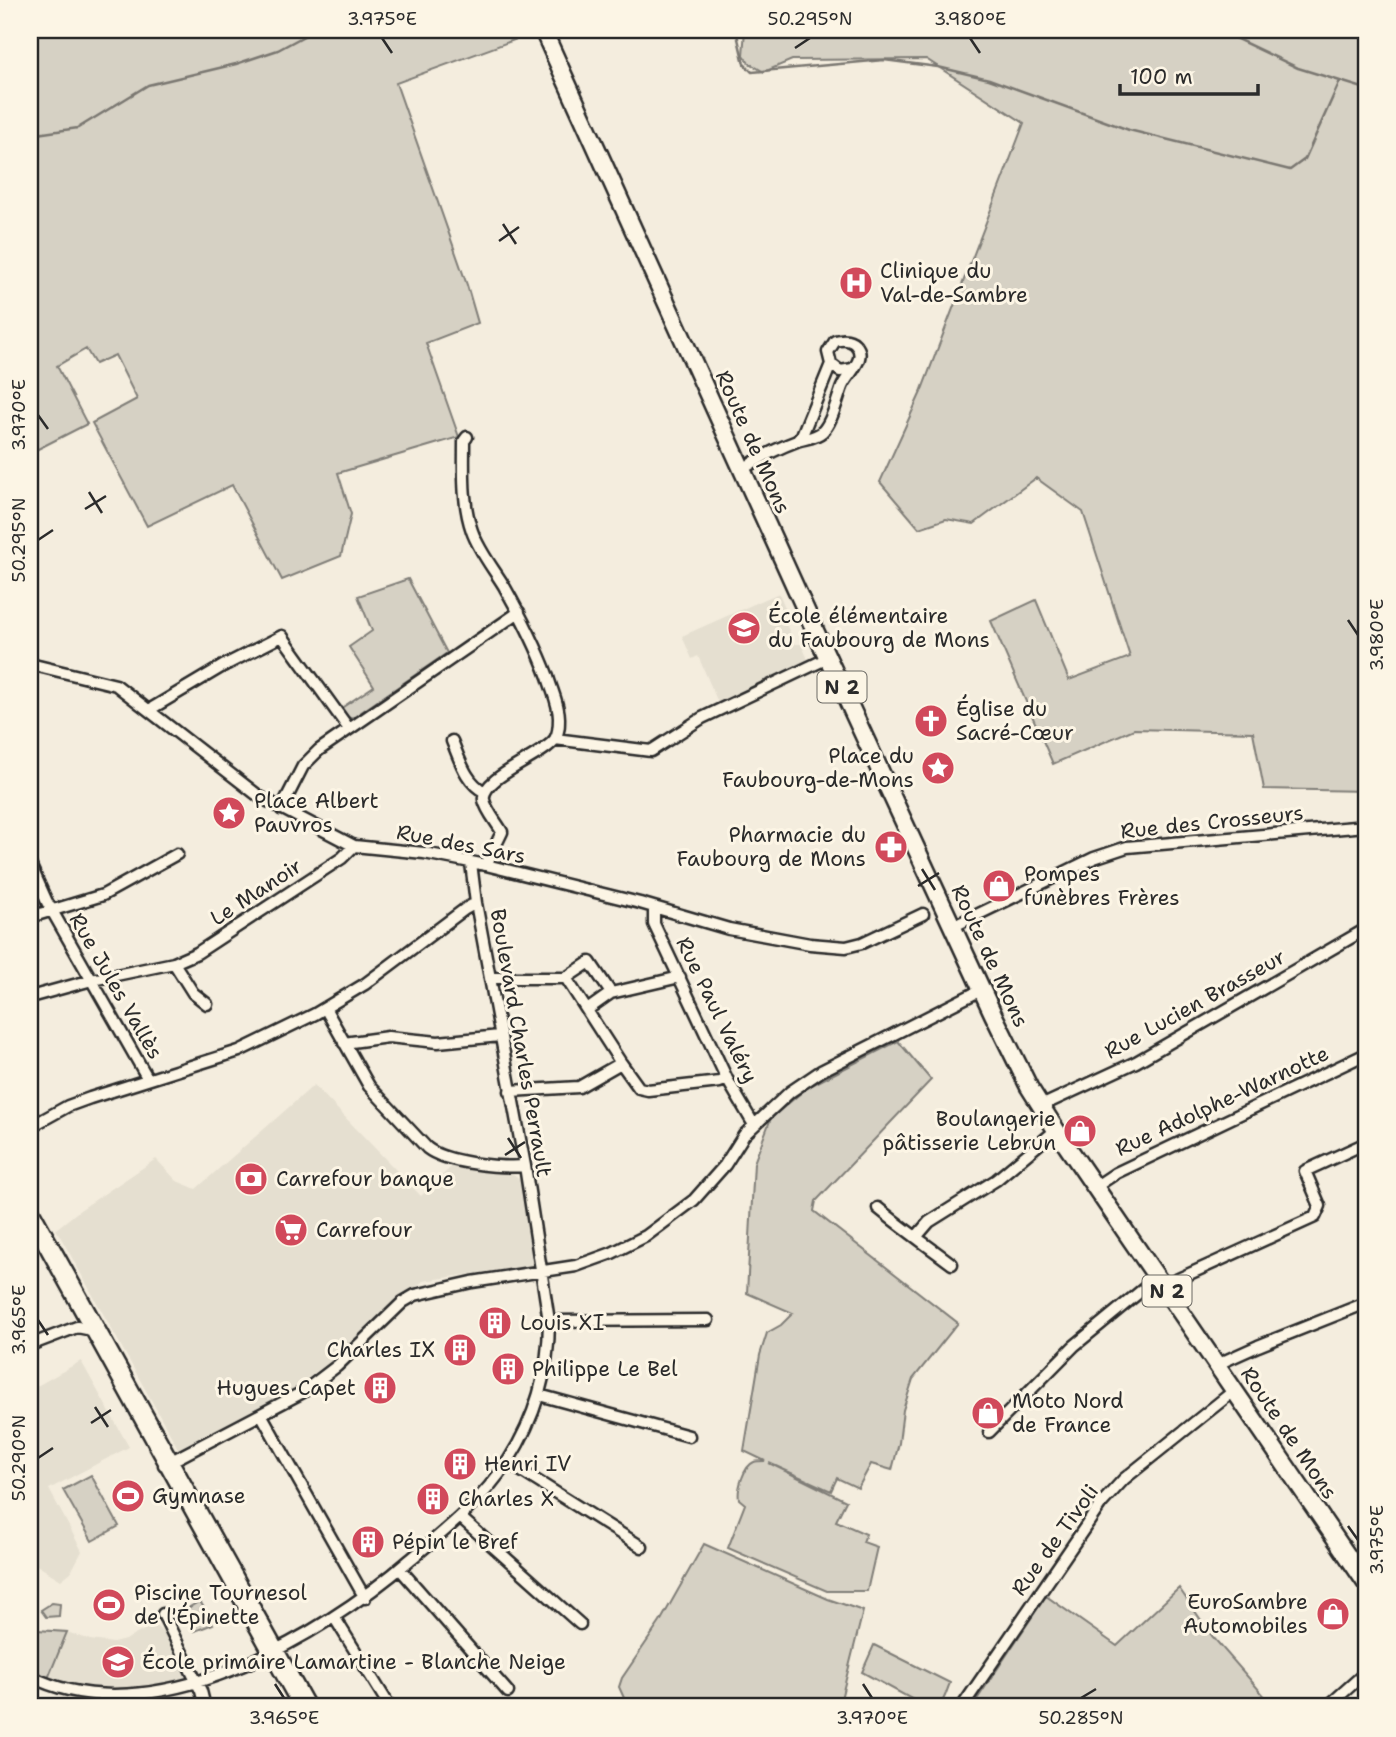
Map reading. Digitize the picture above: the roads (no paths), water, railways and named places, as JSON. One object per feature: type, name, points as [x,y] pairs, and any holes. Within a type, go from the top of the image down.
[{"type":"main road","name":"Route de Mons","points":[[543,30],[981,990],[1041,1107],[1366,1583]]},
{"type":"street","points":[[743,468],[825,430],[846,377],[853,369],[860,359],[858,347],[848,339],[835,341],[830,346],[828,358],[834,369],[853,369]]},
{"type":"street","points":[[797,441],[802,435],[831,364]]},
{"type":"street","points":[[467,436],[464,441],[464,473],[466,506],[471,529],[477,544],[531,636],[557,705],[558,730],[555,739],[536,755],[498,777],[485,792],[484,800],[502,832],[486,866]]},
{"type":"street","points":[[732,446],[745,454],[762,457]]},
{"type":"street","points":[[281,809],[303,766],[319,750],[519,612]]},
{"type":"street","points":[[149,710],[223,666],[282,636],[349,729]]},
{"type":"street","points":[[555,739],[651,751],[702,719],[828,657]]},
{"type":"street","name":"Rue des Sars","points":[[30,664],[116,685],[260,797],[354,846],[424,853],[486,866],[729,929],[810,944],[846,947],[862,943],[923,914]]},
{"type":"street","points":[[452,741],[467,777],[478,789],[485,792]]},
{"type":"street","name":"Rue des Crosseurs","points":[[952,927],[1094,858],[1127,847],[1366,826]]},
{"type":"street","name":"Le Manoir","points":[[30,997],[92,980],[174,963],[197,953],[342,858],[354,846]]},
{"type":"street","points":[[30,917],[103,895],[177,854]]},
{"type":"street","name":"Boulevard Charles Perrault","points":[[180,1698],[277,1656],[336,1620],[400,1569],[460,1517],[507,1462],[539,1395],[549,1345],[549,1321],[525,1166],[471,863]]},
{"type":"street","name":"Rue Jules Vallès","points":[[30,864],[52,911],[148,1079]]},
{"type":"street","points":[[30,1127],[68,1106],[239,1051],[325,1008],[365,984],[464,909],[476,903]]},
{"type":"street","name":"Rue Paul Valéry","points":[[654,908],[654,924],[727,1079],[754,1125]]},
{"type":"street","name":"Rue Lucien Brasseur","points":[[1041,1107],[1136,1062],[1366,929]]},
{"type":"street","points":[[491,978],[566,978],[590,962],[611,993]]},
{"type":"street","points":[[174,963],[192,993],[207,1004]]},
{"type":"street","points":[[587,1010],[611,993],[680,977]]},
{"type":"street","points":[[566,978],[639,1088],[648,1090],[727,1079]]},
{"type":"street","points":[[168,1463],[320,1380],[403,1302],[415,1295],[576,1265],[612,1253],[646,1236],[694,1200],[726,1165],[744,1135],[790,1092],[821,1071],[981,990]]},
{"type":"street","points":[[325,1008],[369,1086],[433,1153],[503,1167],[525,1166]]},
{"type":"street","points":[[344,1043],[388,1037],[438,1042],[500,1036]]},
{"type":"street","name":"Rue Adolphe-Warnotte","points":[[1095,1187],[1116,1172],[1366,1054]]},
{"type":"street","points":[[510,1091],[579,1087],[621,1063]]},
{"type":"street","points":[[917,1236],[929,1222],[996,1180],[1056,1129]]},
{"type":"street","points":[[989,1432],[1074,1346],[1162,1283],[1176,1280],[1315,1217],[1320,1206],[1305,1171],[1366,1143]]},
{"type":"street","points":[[30,1204],[103,1333],[168,1463]]},
{"type":"street","points":[[878,1208],[951,1264]]},
{"type":"street","points":[[30,1220],[89,1330],[277,1656],[310,1707]]},
{"type":"street","points":[[1218,1364],[1366,1303]]},
{"type":"street","points":[[549,1321],[708,1320]]},
{"type":"street","points":[[30,1345],[77,1327],[103,1333]]},
{"type":"street","name":"Rue de Tivoli","points":[[962,1707],[1101,1504],[1124,1479],[1235,1390]]},
{"type":"street","points":[[539,1395],[689,1436]]},
{"type":"street","points":[[261,1414],[365,1598]]},
{"type":"street","points":[[507,1462],[642,1547]]},
{"type":"street","points":[[460,1517],[580,1624]]},
{"type":"street","points":[[400,1569],[508,1692]]},
{"type":"street","points":[[163,1614],[201,1691],[205,1707]]},
{"type":"street","points":[[336,1620],[390,1707]]},
{"type":"street","points":[[277,1656],[299,1707]]},
{"type":"street","points":[[1328,1707],[1366,1672]]},
{"type":"street","points":[[30,1676],[57,1692],[100,1704]]},
{"type":"waterway","points":[[30,135],[78,128],[148,85],[236,64],[278,50],[315,30]]},
{"type":"waterway","points":[[736,30],[744,64],[752,72],[884,60],[938,67],[989,79],[1129,130],[1290,170],[1305,159],[1340,81]]},
{"type":"waterway","points":[[1218,30],[1298,68],[1366,89]]},
{"type":"place","name":"Clinique du Val-de-Sambre","points":[[856,283]]},
{"type":"place","name":"École élémentaire du Faubourg de Mons","points":[[744,628]]},
{"type":"place","name":"Église du Sacré-Cœur","points":[[931,721]]},
{"type":"place","name":"Place du Faubourg-de-Mons","points":[[938,768]]},
{"type":"place","name":"Place Albert Pauvros","points":[[229,813]]},
{"type":"place","name":"Pharmacie du Faubourg de Mons","points":[[891,847]]},
{"type":"place","name":"Pompes funèbres Frères","points":[[999,886]]},
{"type":"place","name":"Boulangerie pâtisserie Lebrun","points":[[1080,1131]]},
{"type":"place","name":"Carrefour banque","points":[[251,1179]]},
{"type":"place","name":"Carrefour","points":[[291,1230]]},
{"type":"place","name":"Louis XI","points":[[495,1323]]},
{"type":"place","name":"Charles IX","points":[[460,1350]]},
{"type":"place","name":"Philippe Le Bel","points":[[508,1369]]},
{"type":"place","name":"Hugues Capet","points":[[380,1388]]},
{"type":"place","name":"Moto Nord de France","points":[[988,1413]]},
{"type":"place","name":"Henri IV","points":[[460,1464]]},
{"type":"place","name":"Gymnase","points":[[128,1496]]},
{"type":"place","name":"Charles X","points":[[433,1499]]},
{"type":"place","name":"Pépin le Bref","points":[[368,1542]]},
{"type":"place","name":"Piscine Tournesol de l'Épinette","points":[[109,1605]]},
{"type":"place","name":"EuroSambre Automobiles","points":[[1333,1614]]},
{"type":"place","name":"École primaire Lamartine - Blanche Neige","points":[[118,1662]]}]
